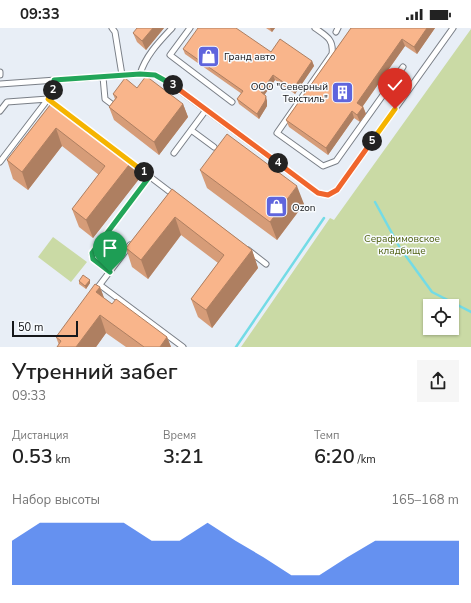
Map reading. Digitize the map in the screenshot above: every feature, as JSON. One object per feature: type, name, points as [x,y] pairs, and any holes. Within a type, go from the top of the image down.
[{"type":"lane","points":[[112,28],[115,32],[122,75]]},
{"type":"lane","points":[[140,74],[143,63],[172,28]]},
{"type":"lane","points":[[190,28],[170,55],[232,102]]},
{"type":"lane","points":[[315,28],[330,40],[333,47],[332,54],[277,133],[323,166],[336,162],[403,67]]},
{"type":"lane","points":[[0,83],[140,74],[155,75],[168,82],[318,193],[328,195],[337,190],[453,28]]},
{"type":"lane","points":[[103,77],[105,98],[119,110]]},
{"type":"lane","points":[[0,162],[48,99],[53,89],[54,80]]},
{"type":"lane","points":[[0,111],[7,102],[48,99],[59,108]]},
{"type":"lane","points":[[174,153],[206,110]]},
{"type":"lane","points":[[191,130],[214,147]]},
{"type":"lane","points":[[125,157],[179,198]]},
{"type":"lane","points":[[110,272],[93,259],[92,253],[150,176]]},
{"type":"lane","points":[[166,198],[170,192]]},
{"type":"lane","points":[[92,296],[134,240]]},
{"type":"lane","points":[[242,246],[266,264]]},
{"type":"lane","points":[[100,285],[183,347]]},
{"type":"green space","name":"Серафимовское кладбище","points":[[471,29],[471,347],[241,347],[330,218],[334,220]]},
{"type":"green space","points":[[53,237],[87,262],[71,282],[38,257]]},
{"type":"building","points":[[137,28],[153,28],[142,41],[133,33]]},
{"type":"building","name":"ООО \"Северный Текстиль\"","points":[[198,28],[236,28],[271,52],[280,39],[312,61],[293,89],[273,75],[261,92],[266,96],[265,101],[257,114],[237,99],[243,91],[183,49]]},
{"type":"building","name":"ООО \"Северный Текстиль\"","points":[[351,28],[427,28],[414,47],[402,39],[357,103],[363,107],[357,115],[352,111],[326,148],[286,120]]},
{"type":"building","points":[[146,76],[183,104],[154,142],[109,107],[117,97],[113,94],[125,78],[137,88]]},
{"type":"building","points":[[54,100],[132,161],[86,220],[72,209],[105,166],[56,128],[22,172],[7,160]]},
{"type":"building","points":[[227,134],[297,186],[270,222],[200,170]]},
{"type":"building","points":[[172,189],[252,250],[206,310],[191,299],[224,255],[175,217],[141,260],[126,248]]},
{"type":"building","points":[[83,275],[90,280],[85,286],[79,281]]},
{"type":"building","points":[[95,284],[100,287],[96,292],[112,304],[116,299],[167,337],[160,347],[144,347],[100,315],[76,347],[57,347],[61,341],[56,337]]},
{"type":"waterway","points":[[375,202],[400,248],[432,292],[471,312]]},
{"type":"waterway","points":[[236,347],[324,218]]},
{"type":"place","name":"Гранд авто","points":[[208,56]]},
{"type":"place","name":"ООО \"Северный Текстиль\"","points":[[343,92]]},
{"type":"place","name":"Ozon","points":[[276,207]]},
{"type":"route","points":[[110,272],[93,259],[92,253],[150,176],[48,99],[53,89],[54,80],[140,74],[155,75],[168,82],[236,131],[318,193],[328,195],[337,190],[395,109]]}]
